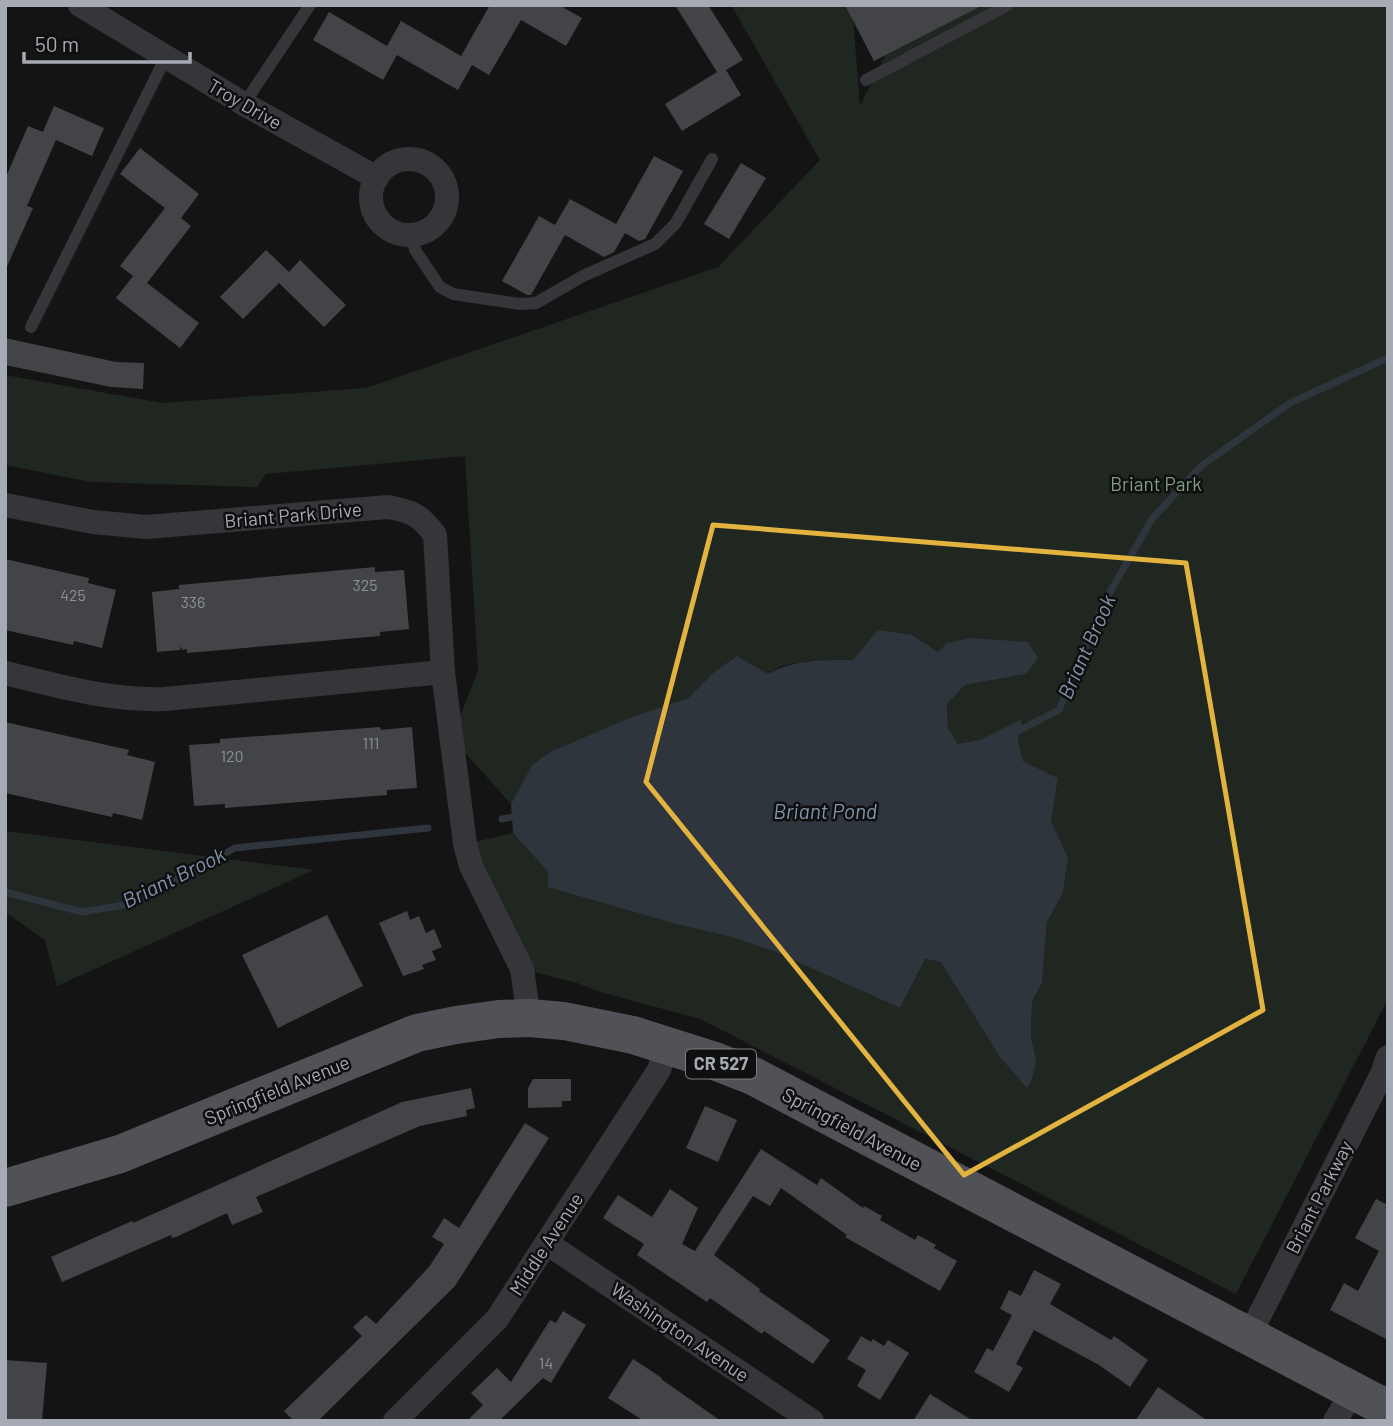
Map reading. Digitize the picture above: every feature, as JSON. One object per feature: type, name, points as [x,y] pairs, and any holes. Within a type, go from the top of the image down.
[{"type":"main road","name":"Springfield Avenue","points":[[5,1188],[120,1154],[417,1033],[499,1018],[529,1018],[589,1025],[633,1035],[752,1076],[1249,1336],[1344,1406],[1388,1409]]},
{"type":"street","name":"Troy Drive","points":[[80,5],[244,104],[377,178]]},
{"type":"street","points":[[408,159],[433,167],[447,188],[444,214],[436,225],[426,232],[413,235],[401,234],[381,223],[372,201],[372,190],[377,178],[396,162],[408,159]]},
{"type":"street","name":"Briant Park Drive","points":[[5,505],[93,522],[146,527],[388,507],[408,511],[423,519],[435,534],[443,672],[465,844],[471,866],[522,970],[529,1018]]},
{"type":"street","points":[[5,673],[108,697],[135,700],[443,672]]},
{"type":"street","name":"Middle Avenue","points":[[395,1421],[497,1319],[659,1070],[667,1046]]},
{"type":"street","name":"Briant Parkway","points":[[1249,1336],[1382,1074],[1388,1057]]},
{"type":"street","name":"Washington Avenue","points":[[548,1244],[812,1421]]},
{"type":"lane","points":[[244,104],[310,5]]},
{"type":"lane","points":[[866,80],[1008,5]]},
{"type":"lane","points":[[31,327],[166,57]]},
{"type":"lane","points":[[413,235],[415,250],[440,288],[453,294],[520,304],[536,303],[583,276],[655,244],[676,223],[712,159]]},
{"type":"highlighted area","points":[[713,525],[1186,563],[1263,1010],[964,1175],[646,782]]},
{"type":"green space","name":"Briant Park","points":[[731,5],[852,5],[860,106],[911,5],[1388,5],[1388,999],[1236,1294],[700,1019],[522,969],[465,844],[513,833],[548,872],[680,925],[732,937],[773,951],[900,1008],[925,959],[941,962],[966,1000],[1036,1061],[1031,1036],[1032,1001],[1042,983],[1047,922],[1063,893],[1068,857],[1051,821],[1058,778],[1023,761],[1018,742],[1022,719],[979,740],[958,744],[948,728],[947,704],[965,685],[1026,674],[938,652],[912,635],[853,660],[808,661],[781,666],[768,674],[713,673],[688,698],[629,718],[550,752],[532,765],[511,804],[452,738],[478,670],[465,456],[266,474],[257,487],[91,482],[5,465],[5,375],[162,403],[366,388],[718,267],[820,160]]},
{"type":"green space","points":[[5,831],[314,870],[57,986],[45,940],[5,912]]},
{"type":"water","name":"Briant Pond","points":[[878,630],[912,635],[938,652],[947,643],[972,638],[1028,642],[1038,658],[1026,674],[965,685],[947,704],[948,728],[958,744],[979,740],[1022,719],[1018,742],[1023,761],[1058,778],[1051,821],[1068,857],[1063,893],[1047,922],[1042,983],[1032,1001],[1031,1036],[1036,1061],[1027,1088],[1000,1057],[941,962],[925,959],[900,1008],[773,951],[732,937],[548,887],[548,872],[513,833],[511,804],[532,765],[550,752],[629,718],[688,698],[713,673],[737,656],[768,674],[799,663],[853,660]]},
{"type":"building","points":[[490,5],[559,5],[582,18],[566,46],[521,20],[489,75],[472,65],[458,90],[397,55],[383,80],[313,40],[329,12],[387,46],[401,21],[461,56]]},
{"type":"building","points":[[675,5],[708,5],[743,60],[726,70],[741,95],[682,131],[665,104],[717,72]]},
{"type":"building","points":[[845,5],[983,5],[874,61]]},
{"type":"building","points":[[54,106],[104,128],[92,156],[56,140],[27,206],[33,208],[5,271],[5,179],[28,126],[43,132]]},
{"type":"building","points":[[140,148],[199,194],[181,218],[191,226],[147,283],[199,323],[180,348],[116,298],[133,276],[120,266],[165,208],[120,174]]},
{"type":"building","points":[[654,156],[683,171],[645,239],[639,241],[625,233],[614,252],[604,257],[565,235],[531,295],[502,281],[539,216],[555,225],[570,199],[616,224]]},
{"type":"building","points":[[741,163],[766,178],[729,239],[704,224]]},
{"type":"building","points":[[266,250],[289,272],[300,260],[346,305],[324,327],[279,283],[243,319],[220,297]]},
{"type":"building","points":[[5,338],[116,362],[144,363],[143,389],[111,387],[5,365]]},
{"type":"building","points":[[5,559],[89,578],[88,583],[116,590],[102,648],[74,641],[73,645],[5,630]]},
{"type":"building","points":[[375,567],[375,572],[404,570],[409,629],[380,632],[380,636],[187,653],[187,649],[182,650],[181,646],[180,650],[157,652],[152,592],[179,589],[179,585]]},
{"type":"building","points":[[5,722],[129,750],[127,755],[155,762],[142,820],[113,813],[112,817],[5,793]]},
{"type":"building","points":[[380,727],[381,730],[412,727],[417,788],[387,790],[387,795],[225,808],[225,804],[194,806],[189,745],[220,743],[220,739]]},
{"type":"building","points":[[407,911],[410,920],[419,916],[426,933],[434,929],[442,947],[432,951],[436,960],[422,965],[424,969],[403,976],[379,923]]},
{"type":"building","points":[[327,915],[363,986],[278,1028],[242,955]]},
{"type":"building","points":[[533,1079],[571,1079],[571,1101],[562,1101],[562,1107],[528,1108],[528,1088]]},
{"type":"building","points":[[471,1088],[475,1108],[466,1110],[467,1116],[420,1126],[256,1197],[263,1212],[232,1225],[227,1213],[176,1237],[172,1238],[171,1235],[62,1282],[51,1257],[402,1102]]},
{"type":"building","points":[[705,1106],[737,1120],[718,1162],[686,1148]]},
{"type":"building","points":[[525,1123],[549,1138],[455,1286],[318,1421],[294,1421],[284,1411],[362,1336],[353,1327],[366,1315],[376,1324],[429,1267],[444,1244],[432,1237],[444,1218],[459,1228]]},
{"type":"building","points":[[761,1149],[817,1185],[821,1178],[863,1208],[864,1206],[882,1216],[880,1220],[915,1240],[918,1235],[957,1261],[940,1291],[845,1237],[847,1235],[781,1188],[770,1206],[753,1196],[714,1255],[760,1289],[759,1291],[830,1340],[813,1364],[764,1331],[762,1334],[710,1298],[707,1302],[637,1255],[644,1244],[603,1218],[618,1195],[652,1217],[670,1189],[698,1208],[682,1244],[695,1251]]},
{"type":"building","points":[[1376,1199],[1388,1205],[1388,1340],[1330,1310],[1344,1283],[1358,1291],[1379,1251],[1355,1238]]},
{"type":"building","points":[[1034,1270],[1061,1284],[1050,1304],[1111,1340],[1114,1336],[1148,1360],[1130,1387],[1099,1365],[1034,1330],[1016,1364],[1023,1368],[1009,1392],[974,1372],[987,1348],[993,1351],[1012,1315],[1000,1309],[1009,1290],[1021,1296]]},
{"type":"building","points":[[563,1311],[586,1325],[551,1383],[543,1378],[499,1421],[467,1421],[483,1405],[471,1393],[497,1368],[511,1382],[550,1320],[556,1323]]},
{"type":"building","points":[[861,1336],[884,1346],[888,1340],[909,1353],[880,1400],[857,1386],[866,1370],[847,1359]]},
{"type":"building","points":[[633,1359],[721,1421],[644,1421],[608,1398]]},
{"type":"building","points":[[5,1360],[47,1363],[42,1421],[5,1421]]},
{"type":"building","points":[[1158,1387],[1208,1421],[1135,1421]]},
{"type":"building","points":[[930,1394],[973,1421],[913,1421]]},
{"type":"waterway","name":"Briant Brook","points":[[1014,733],[1059,710],[1102,606],[1152,519],[1201,466],[1290,403],[1388,358]]},
{"type":"waterway","name":"Briant Brook","points":[[502,819],[518,816]]},
{"type":"waterway","name":"Briant Brook","points":[[5,892],[82,912],[130,904],[235,848],[428,828]]}]
